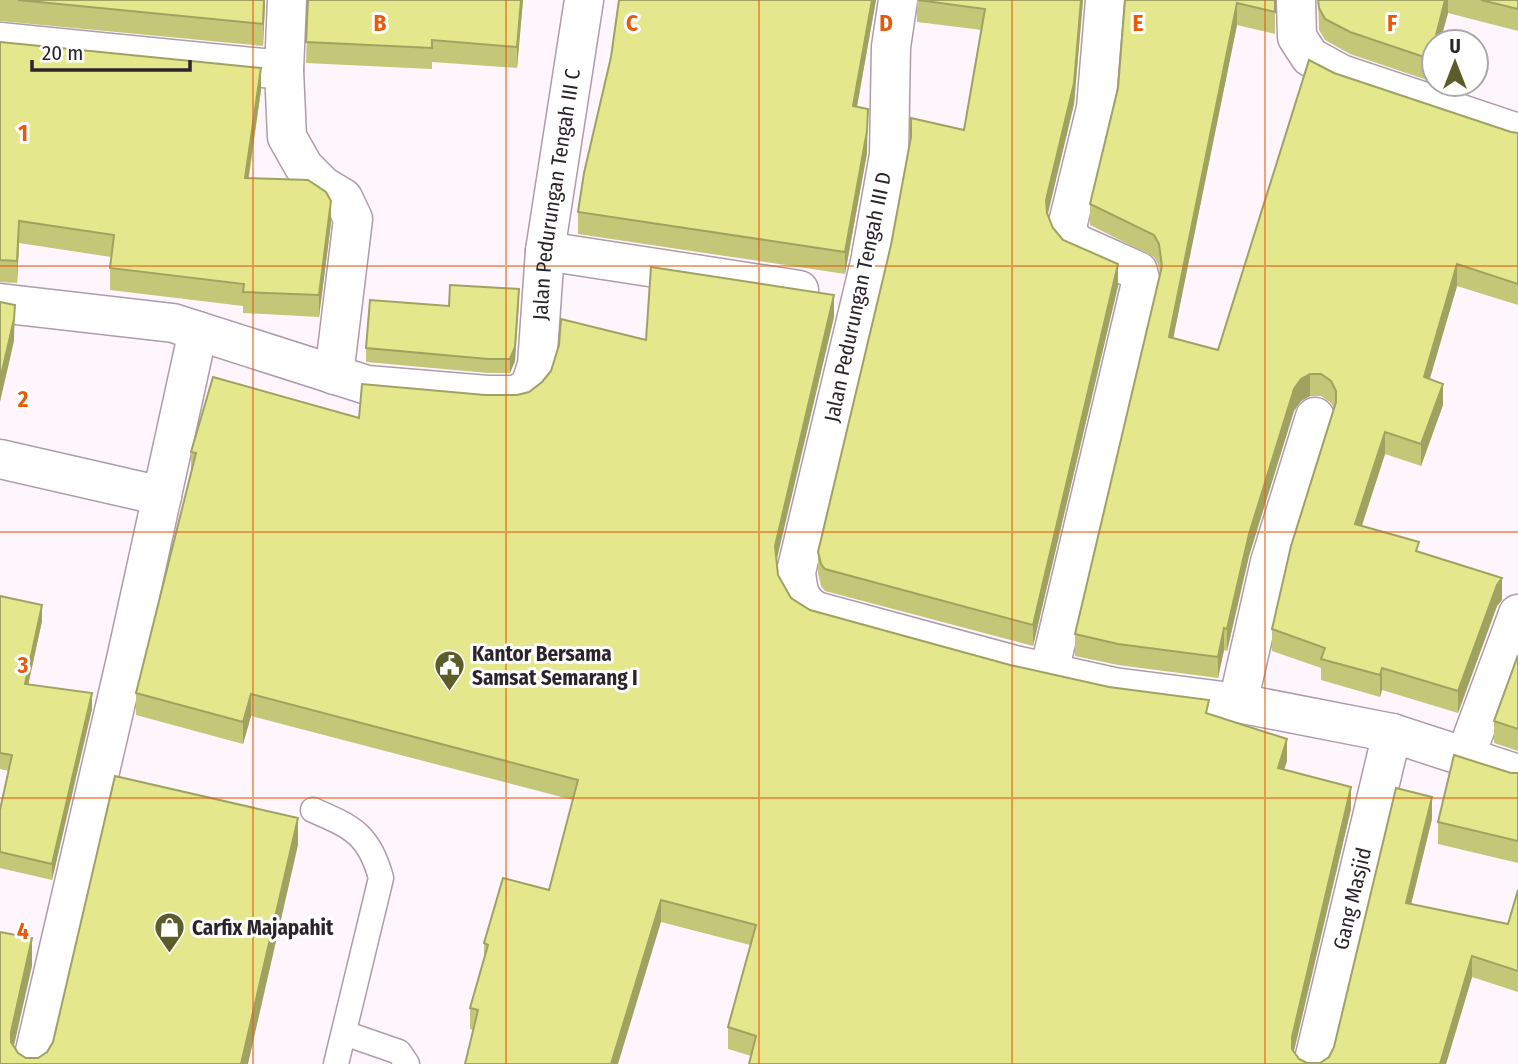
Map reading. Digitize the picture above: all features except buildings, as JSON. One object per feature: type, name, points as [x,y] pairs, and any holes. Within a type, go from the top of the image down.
[{"type":"street","points":[[0,303],[173,323],[334,375],[353,219],[343,198],[323,186],[304,167],[287,137],[284,70],[287,0]]},
{"type":"street","name":"Jalan Pedurungan Tengah III C","points":[[334,375],[367,385],[487,395],[517,395],[530,386],[537,365],[545,251],[584,0]]},
{"type":"street","name":"Jalan Pedurungan Tengah III D","points":[[898,0],[891,47],[889,155],[862,299],[796,572],[797,591],[803,603],[816,611],[1049,672]]},
{"type":"street","points":[[1105,0],[1096,107],[1067,227],[1073,242],[1138,271],[1141,283],[1049,672],[1114,687],[1238,703],[1392,733],[1518,774]]},
{"type":"street","points":[[1296,0],[1294,9],[1297,37],[1310,57],[1341,74],[1518,133]]},
{"type":"street","points":[[0,41],[284,70]]},
{"type":"street","points":[[545,251],[862,299]]},
{"type":"street","points":[[32,1064],[198,331]]},
{"type":"street","points":[[1238,703],[1270,562],[1314,417]]},
{"type":"street","points":[[0,460],[162,496]]},
{"type":"street","points":[[1465,757],[1518,614]]},
{"type":"street","name":"Gang Masjid","points":[[1313,1064],[1392,733]]},
{"type":"lane","points":[[313,810],[352,827],[374,853],[381,878],[337,1064]]},
{"type":"lane","points":[[344,1033],[399,1052],[407,1064]]},
{"type":"place","name":"Kantor Bersama Samsat Semarang I","points":[[449,693]]},
{"type":"place","name":"Carfix Majapahit","points":[[169,955]]}]
